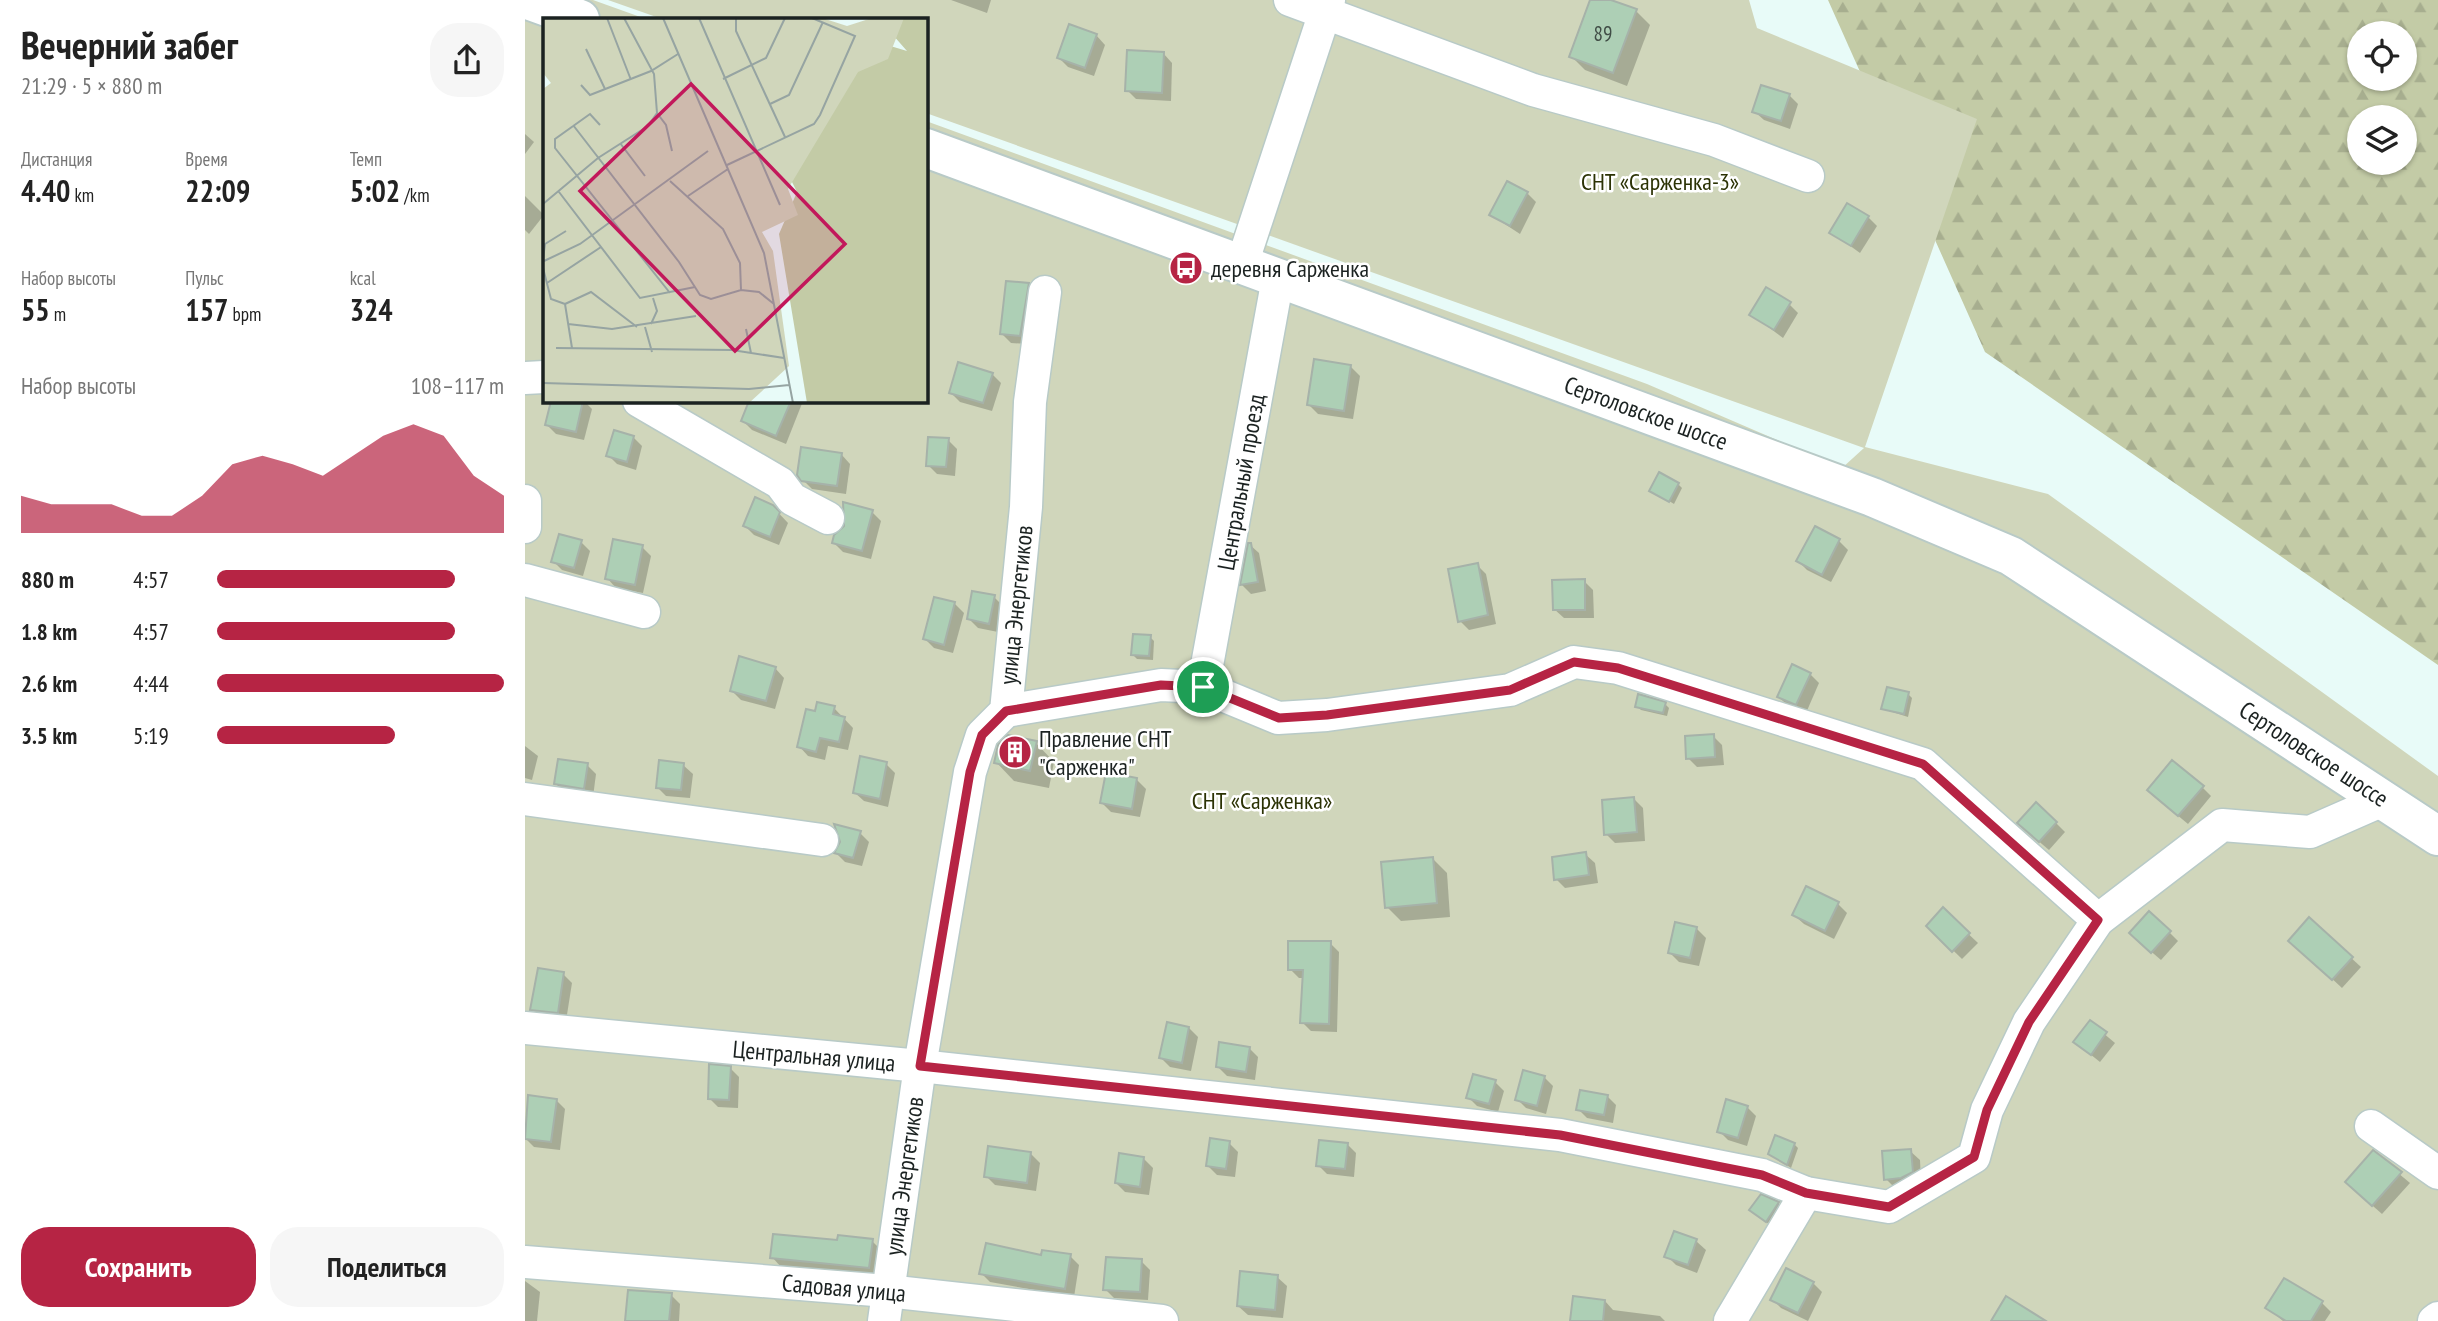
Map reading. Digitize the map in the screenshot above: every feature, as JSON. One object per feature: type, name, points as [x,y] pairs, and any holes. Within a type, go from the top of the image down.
[{"type":"main road","points":[[528,0],[577,18]]},
{"type":"main road","name":"Сертоловское шоссе","points":[[927,148],[1872,497],[2011,556],[2438,836]]},
{"type":"street","points":[[1290,0],[1327,7],[1534,90],[1714,139],[1808,176]]},
{"type":"street","points":[[1242,264],[1327,7]]},
{"type":"street","name":"Центральный проезд","points":[[1203,687],[1278,278]]},
{"type":"street","name":"улица Энергетиков","points":[[885,1306],[920,1066],[970,772],[982,735],[1006,711],[1026,508],[1030,402],[1045,292]]},
{"type":"street","points":[[525,378],[543,377]]},
{"type":"street","points":[[641,402],[780,483],[792,499],[828,518]]},
{"type":"street","points":[[525,500],[525,527]]},
{"type":"street","points":[[525,580],[644,612]]},
{"type":"street","points":[[1006,711],[1161,685],[1203,687],[1279,718],[1327,715],[1510,690],[1574,662],[1618,668],[1923,764],[2098,920],[2222,825],[2310,832],[2383,800]]},
{"type":"street","points":[[525,799],[822,840]]},
{"type":"street","name":"Центральная улица","points":[[525,1028],[920,1066],[1560,1135],[1762,1175],[1806,1193],[1889,1207],[1974,1157],[1987,1110],[2029,1022],[2098,920]]},
{"type":"street","points":[[2371,1126],[2438,1173]]},
{"type":"street","points":[[1730,1321],[1806,1193]]},
{"type":"street","name":"Садовая улица","points":[[525,1262],[885,1306],[1162,1321]]},
{"type":"street","points":[[2434,1321],[2438,1318]]},
{"type":"green space","name":"СНТ «Сарженка»","points":[[525,0],[593,0],[643,18],[543,18],[543,402],[927,402],[927,121],[1647,384],[1842,468],[1864,448],[927,113],[927,18],[659,18],[608,0],[1749,0],[1757,28],[1977,119],[1865,447],[2048,494],[2438,776],[2438,1321],[525,1321]]},
{"type":"green space","points":[[1828,0],[2438,0],[2438,665],[1985,352]]},
{"type":"building","points":[[1590,0],[1611,0],[1637,9],[1613,73],[1569,57]]},
{"type":"building","points":[[1069,24],[1097,34],[1085,68],[1057,58]]},
{"type":"building","points":[[1127,50],[1164,52],[1162,93],[1125,91]]},
{"type":"building","points":[[1761,85],[1790,94],[1781,121],[1752,112]]},
{"type":"building","points":[[1507,181],[1528,192],[1510,226],[1489,215]]},
{"type":"building","points":[[1847,203],[1869,216],[1851,246],[1829,233]]},
{"type":"building","points":[[1006,281],[1029,283],[1020,336],[1000,334]]},
{"type":"building","points":[[1766,287],[1791,302],[1774,330],[1749,315]]},
{"type":"building","points":[[1314,359],[1351,365],[1344,411],[1307,405]]},
{"type":"building","points":[[958,362],[993,373],[983,403],[949,393]]},
{"type":"building","points":[[551,402],[583,402],[576,432],[545,425]]},
{"type":"building","points":[[749,402],[791,402],[776,436],[741,421]]},
{"type":"building","points":[[614,430],[634,436],[627,462],[606,456]]},
{"type":"building","points":[[928,437],[949,438],[946,467],[926,466]]},
{"type":"building","points":[[801,447],[842,453],[837,486],[801,481],[797,475]]},
{"type":"building","points":[[1659,472],[1679,483],[1669,502],[1649,491]]},
{"type":"building","points":[[755,497],[773,505],[780,512],[770,537],[743,526]]},
{"type":"building","points":[[843,502],[873,510],[862,551],[832,543],[834,535],[844,526]]},
{"type":"building","points":[[1815,526],[1840,539],[1822,575],[1796,561]]},
{"type":"building","points":[[559,534],[582,540],[574,568],[551,562]]},
{"type":"building","points":[[613,539],[643,545],[635,585],[605,579]]},
{"type":"building","points":[[1248,543],[1251,543],[1258,582],[1240,585]]},
{"type":"building","points":[[1478,563],[1488,615],[1458,622],[1448,569]]},
{"type":"building","points":[[1585,579],[1585,610],[1553,610],[1552,580]]},
{"type":"building","points":[[972,591],[995,595],[989,624],[967,619]]},
{"type":"building","points":[[934,597],[955,602],[944,645],[923,639]]},
{"type":"building","points":[[1133,634],[1151,635],[1149,656],[1131,655]]},
{"type":"building","points":[[739,656],[776,667],[766,701],[730,691]]},
{"type":"building","points":[[1792,664],[1811,673],[1796,705],[1777,697]]},
{"type":"building","points":[[1887,687],[1909,692],[1904,714],[1881,709]]},
{"type":"building","points":[[1638,694],[1666,702],[1663,713],[1635,707]]},
{"type":"building","points":[[817,702],[835,706],[833,714],[845,717],[839,742],[820,738],[816,752],[797,747],[806,709],[815,711]]},
{"type":"building","points":[[1714,734],[1715,757],[1686,759],[1685,736]]},
{"type":"building","name":"Правление СНТ \"Сарженка\"","points":[[1008,735],[1037,741],[1030,771],[994,763],[998,745]]},
{"type":"building","points":[[860,756],[887,762],[880,799],[853,793]]},
{"type":"building","points":[[558,759],[588,763],[584,789],[554,784]]},
{"type":"building","points":[[659,760],[684,763],[681,790],[656,788]]},
{"type":"building","points":[[2172,760],[2204,786],[2178,816],[2147,790]]},
{"type":"building","points":[[1106,772],[1137,778],[1132,809],[1100,803]]},
{"type":"building","points":[[1634,797],[1637,832],[1604,835],[1602,800]]},
{"type":"building","points":[[2036,802],[2057,822],[2039,842],[2017,823]]},
{"type":"building","points":[[834,824],[861,831],[853,858],[834,853],[840,842]]},
{"type":"building","points":[[1586,852],[1589,875],[1554,880],[1552,857]]},
{"type":"building","points":[[1433,857],[1437,903],[1385,908],[1381,862]]},
{"type":"building","points":[[1806,886],[1839,902],[1825,931],[1792,915]]},
{"type":"building","points":[[1943,907],[1970,933],[1952,952],[1926,926]]},
{"type":"building","points":[[2149,911],[2171,931],[2151,953],[2129,933]]},
{"type":"building","points":[[2309,917],[2353,957],[2332,980],[2288,941]]},
{"type":"building","points":[[1675,922],[1697,927],[1690,958],[1668,953]]},
{"type":"building","points":[[1288,941],[1331,941],[1329,1024],[1300,1023],[1303,970],[1288,970]]},
{"type":"building","points":[[538,968],[564,972],[558,1013],[530,1010]]},
{"type":"building","points":[[2090,1020],[2107,1032],[2091,1055],[2073,1042]]},
{"type":"building","points":[[1167,1022],[1189,1027],[1182,1063],[1159,1058]]},
{"type":"building","points":[[1219,1042],[1250,1047],[1246,1072],[1216,1067]]},
{"type":"building","points":[[709,1064],[731,1066],[729,1100],[708,1099]]},
{"type":"building","points":[[1523,1070],[1545,1076],[1537,1106],[1515,1100]]},
{"type":"building","points":[[1473,1074],[1496,1080],[1489,1104],[1466,1098]]},
{"type":"building","points":[[1580,1090],[1608,1095],[1604,1115],[1576,1110]]},
{"type":"building","points":[[528,1095],[557,1099],[551,1142],[525,1139]]},
{"type":"building","points":[[1726,1099],[1748,1106],[1738,1138],[1717,1132]]},
{"type":"building","points":[[1775,1135],[1795,1143],[1787,1165],[1768,1154]]},
{"type":"building","points":[[1210,1138],[1230,1141],[1226,1169],[1206,1166]]},
{"type":"building","points":[[1319,1140],[1348,1143],[1345,1169],[1316,1166]]},
{"type":"building","points":[[988,1146],[1031,1152],[1027,1183],[984,1177]]},
{"type":"building","points":[[1911,1149],[1913,1172],[1901,1178],[1884,1180],[1882,1151]]},
{"type":"building","points":[[2373,1150],[2402,1172],[2372,1206],[2345,1182]]},
{"type":"building","points":[[1119,1153],[1144,1157],[1140,1187],[1115,1183]]},
{"type":"building","points":[[1761,1194],[1779,1202],[1766,1222],[1749,1210]]},
{"type":"building","points":[[1674,1231],[1697,1239],[1688,1265],[1664,1257]]},
{"type":"building","points":[[773,1234],[837,1240],[838,1235],[873,1239],[869,1268],[770,1258]]},
{"type":"building","points":[[986,1243],[1041,1255],[1042,1250],[1071,1254],[1065,1289],[979,1274]]},
{"type":"building","points":[[1106,1257],[1142,1259],[1140,1292],[1103,1290]]},
{"type":"building","points":[[1786,1268],[1814,1282],[1798,1313],[1770,1300]]},
{"type":"building","points":[[1240,1271],[1278,1275],[1275,1310],[1237,1306]]},
{"type":"building","points":[[2284,1278],[2323,1301],[2311,1321],[2286,1321],[2265,1308]]},
{"type":"building","points":[[628,1290],[672,1293],[669,1321],[625,1321]]},
{"type":"building","points":[[1573,1296],[1605,1300],[1603,1321],[1570,1321]]},
{"type":"building","points":[[2006,1296],[2046,1321],[1991,1321]]},
{"type":"place","name":"деревня Сарженка","points":[[1186,268]]},
{"type":"place","name":"Правление СНТ \"Сарженка\"","points":[[1015,752]]},
{"type":"route","points":[[1574,662],[1618,668],[1923,764],[2098,920],[2029,1022],[1987,1110],[1974,1157],[1889,1207],[1806,1193],[1762,1175],[1560,1135],[920,1066],[970,772],[982,735],[1006,711],[1161,685],[1203,687],[1279,718],[1327,715],[1510,690],[1574,662]]},
{"type":"park label","name":"СНТ «Сарженка-3»","points":[[1660,181]]}]
